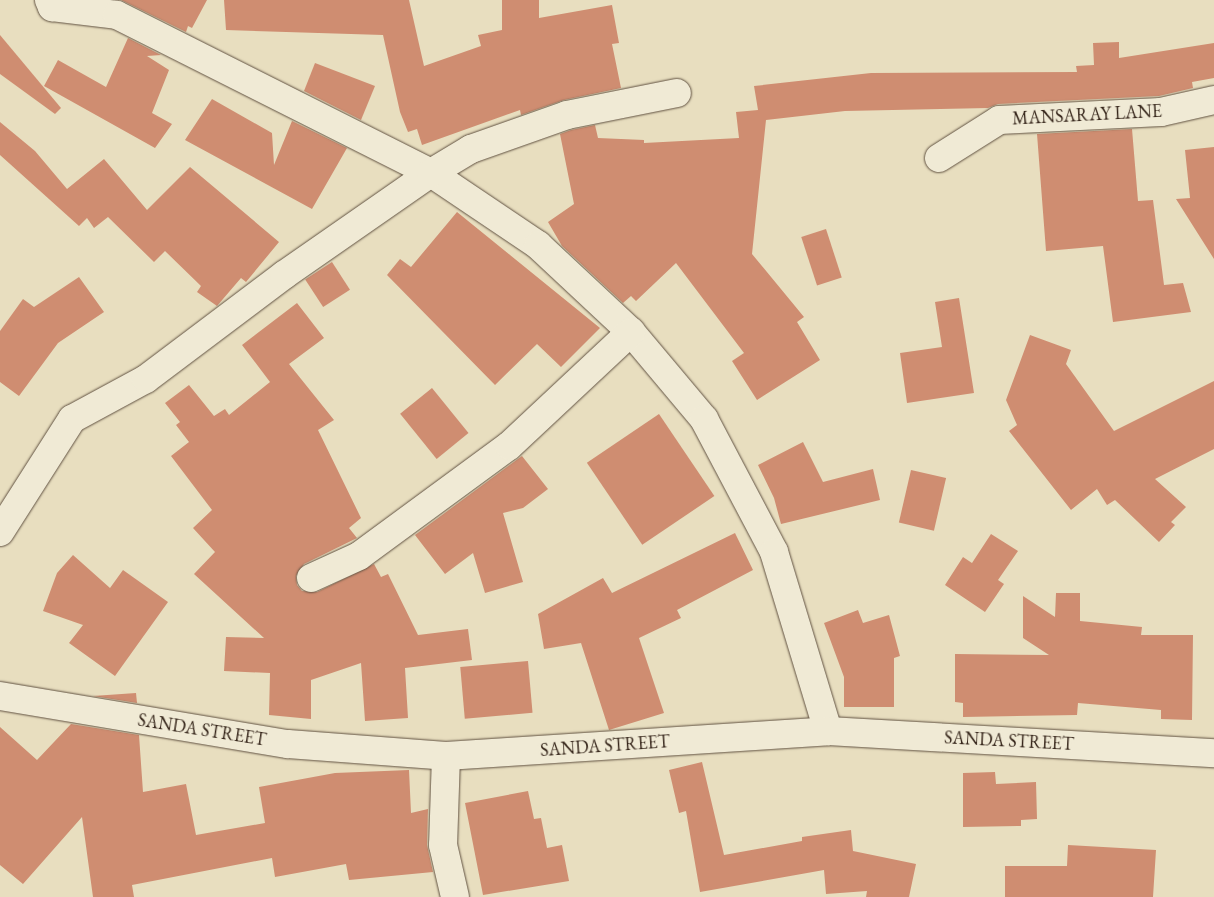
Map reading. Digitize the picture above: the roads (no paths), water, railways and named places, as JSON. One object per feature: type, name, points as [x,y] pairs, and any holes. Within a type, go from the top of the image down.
[{"type":"street","points":[[49,0],[52,7],[117,14],[431,173],[538,244],[631,332],[704,419],[774,552],[828,731]]},
{"type":"street","points":[[0,532],[72,419],[146,379],[284,275],[431,173],[472,149],[567,115],[677,92]]},
{"type":"street","name":"MANSARAY LANE","points":[[939,158],[999,120],[1161,112],[1214,100]]},
{"type":"street","points":[[311,578],[359,556],[509,446],[631,332]]},
{"type":"street","name":"SANDA STREET","points":[[0,696],[288,744],[446,756],[828,731],[1214,753]]},
{"type":"street","points":[[446,756],[444,845],[455,897]]}]
